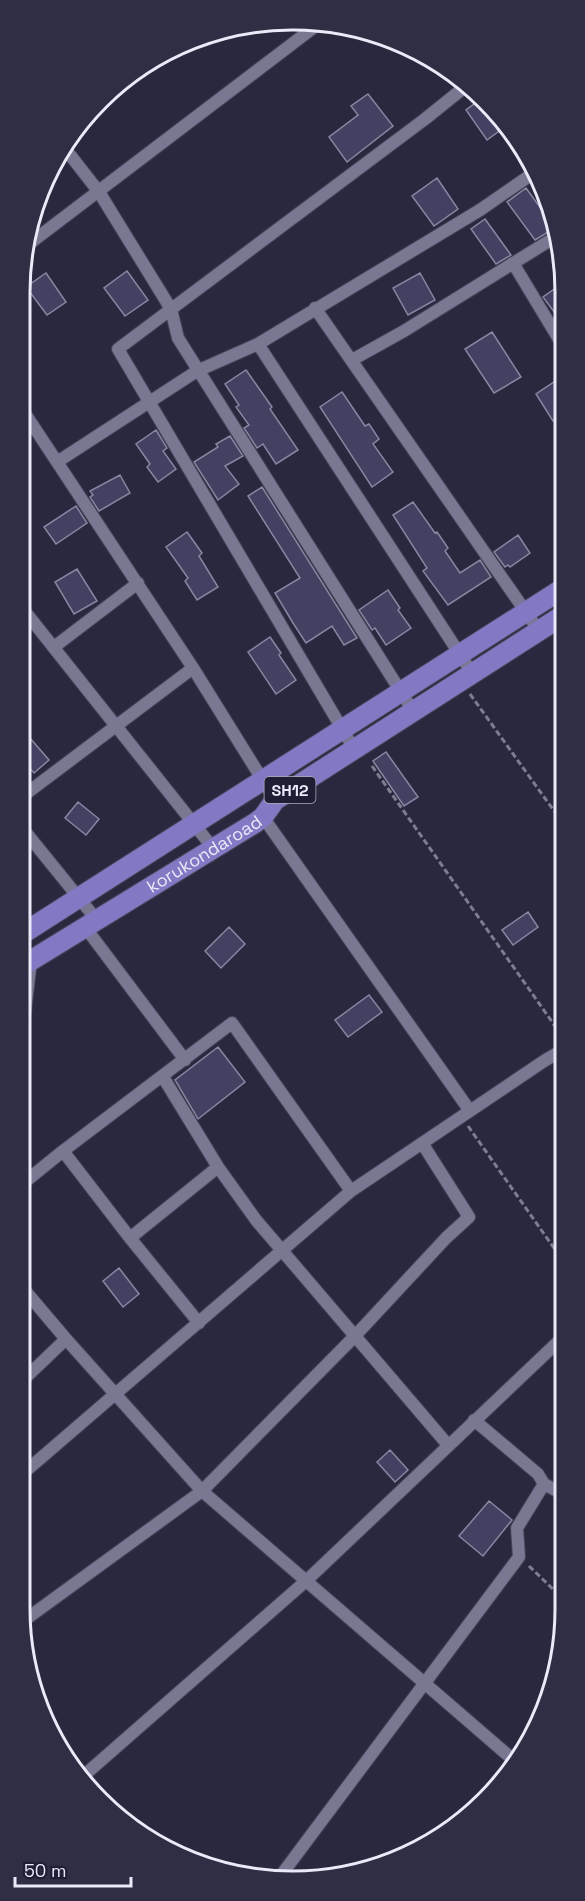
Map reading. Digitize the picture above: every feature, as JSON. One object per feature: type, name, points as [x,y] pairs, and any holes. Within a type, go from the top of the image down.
[{"type":"main road","name":"SH12","points":[[30,929],[555,593]]},
{"type":"main road","name":"korukondaroad","points":[[30,961],[263,817],[274,800],[555,621]]},
{"type":"street","points":[[35,239],[308,31]]},
{"type":"street","points":[[354,749],[118,349],[425,120],[460,91]]},
{"type":"street","points":[[69,154],[99,192],[171,309],[177,338],[413,711]]},
{"type":"street","points":[[57,462],[198,371],[258,344],[480,210],[528,177]]},
{"type":"street","points":[[352,360],[404,331],[550,241]]},
{"type":"street","points":[[513,263],[555,333]]},
{"type":"street","points":[[315,308],[539,631]]},
{"type":"street","points":[[258,344],[460,654],[466,677]]},
{"type":"street","points":[[30,421],[193,668],[274,800]]},
{"type":"street","points":[[54,647],[138,583]]},
{"type":"street","points":[[30,621],[117,724],[213,848]]},
{"type":"street","points":[[30,791],[193,668]]},
{"type":"street","points":[[263,817],[470,1111]]},
{"type":"street","points":[[30,839],[79,898],[91,923],[185,1060]]},
{"type":"street","points":[[30,1178],[232,1023],[351,1191]]},
{"type":"street","points":[[30,1468],[351,1191],[555,1055]]},
{"type":"street","points":[[163,1077],[218,1167],[256,1220],[448,1445]]},
{"type":"street","points":[[30,1616],[202,1491],[354,1337],[446,1238],[469,1217],[422,1143]]},
{"type":"street","points":[[63,1151],[199,1323]]},
{"type":"street","points":[[130,1238],[218,1167]]},
{"type":"street","points":[[30,1297],[202,1491],[509,1756]]},
{"type":"street","points":[[30,1373],[66,1339]]},
{"type":"street","points":[[87,1772],[306,1581],[555,1345]]},
{"type":"street","points":[[474,1420],[538,1474],[544,1484],[555,1490]]},
{"type":"street","points":[[285,1871],[519,1557],[517,1528],[544,1484]]},
{"type":"path","points":[[466,677],[555,811]]},
{"type":"path","points":[[372,766],[555,1026]]},
{"type":"path","points":[[519,1557],[555,1591]]},
{"type":"building","points":[[368,94],[393,126],[347,162],[329,137],[358,115],[351,106]]},
{"type":"building","points":[[475,104],[499,131],[487,140],[466,110]]},
{"type":"building","points":[[437,178],[458,209],[434,226],[412,196]]},
{"type":"building","points":[[526,188],[541,209],[548,232],[535,240],[507,202]]},
{"type":"building","points":[[485,219],[511,255],[496,264],[471,229]]},
{"type":"building","points":[[127,271],[148,300],[125,316],[104,288]]},
{"type":"building","points":[[46,273],[66,302],[47,315],[30,292],[30,284]]},
{"type":"building","points":[[420,273],[435,300],[408,315],[393,288]]},
{"type":"building","points":[[555,289],[555,313],[543,297]]},
{"type":"building","points":[[492,332],[521,377],[494,393],[465,349]]},
{"type":"building","points":[[246,370],[298,450],[276,464],[263,444],[257,448],[244,428],[249,425],[236,407],[239,405],[225,384]]},
{"type":"building","points":[[555,381],[555,420],[553,421],[536,394]]},
{"type":"building","points":[[342,392],[365,426],[369,424],[379,439],[373,444],[393,472],[372,487],[320,407]]},
{"type":"building","points":[[156,430],[167,448],[163,451],[176,469],[158,482],[147,467],[150,464],[136,444]]},
{"type":"building","points":[[230,436],[243,456],[225,466],[239,484],[218,500],[194,462],[218,447],[216,444]]},
{"type":"building","points":[[120,475],[130,493],[99,511],[90,497],[93,495],[90,491]]},
{"type":"building","points":[[262,487],[357,638],[344,645],[332,626],[306,643],[293,623],[275,593],[300,578],[248,496]]},
{"type":"building","points":[[413,502],[448,548],[445,551],[460,573],[480,560],[491,577],[448,605],[423,571],[427,568],[393,515]]},
{"type":"building","points":[[76,506],[87,523],[56,544],[44,527]]},
{"type":"building","points":[[187,532],[202,553],[199,556],[218,587],[197,600],[185,581],[188,578],[166,547]]},
{"type":"building","points":[[518,535],[530,553],[510,567],[508,565],[505,567],[494,552]]},
{"type":"building","points":[[77,569],[97,601],[74,614],[55,582]]},
{"type":"building","points":[[388,590],[400,608],[398,610],[411,628],[386,645],[375,628],[372,630],[359,610]]},
{"type":"building","points":[[270,637],[296,680],[276,694],[248,652]]},
{"type":"building","points":[[30,738],[49,760],[34,773],[30,769]]},
{"type":"building","points":[[386,752],[418,797],[404,806],[373,761]]},
{"type":"building","points":[[78,802],[99,819],[86,835],[65,818]]},
{"type":"building","points":[[528,912],[538,927],[513,945],[502,930]]},
{"type":"building","points":[[229,927],[245,944],[221,968],[205,951]]},
{"type":"building","points":[[369,995],[382,1012],[348,1037],[335,1020]]},
{"type":"building","points":[[218,1047],[245,1082],[198,1119],[175,1080]]},
{"type":"building","points":[[119,1268],[139,1294],[123,1307],[103,1281]]},
{"type":"building","points":[[390,1450],[408,1470],[395,1482],[377,1462]]},
{"type":"building","points":[[489,1501],[512,1520],[483,1556],[459,1536]]}]
